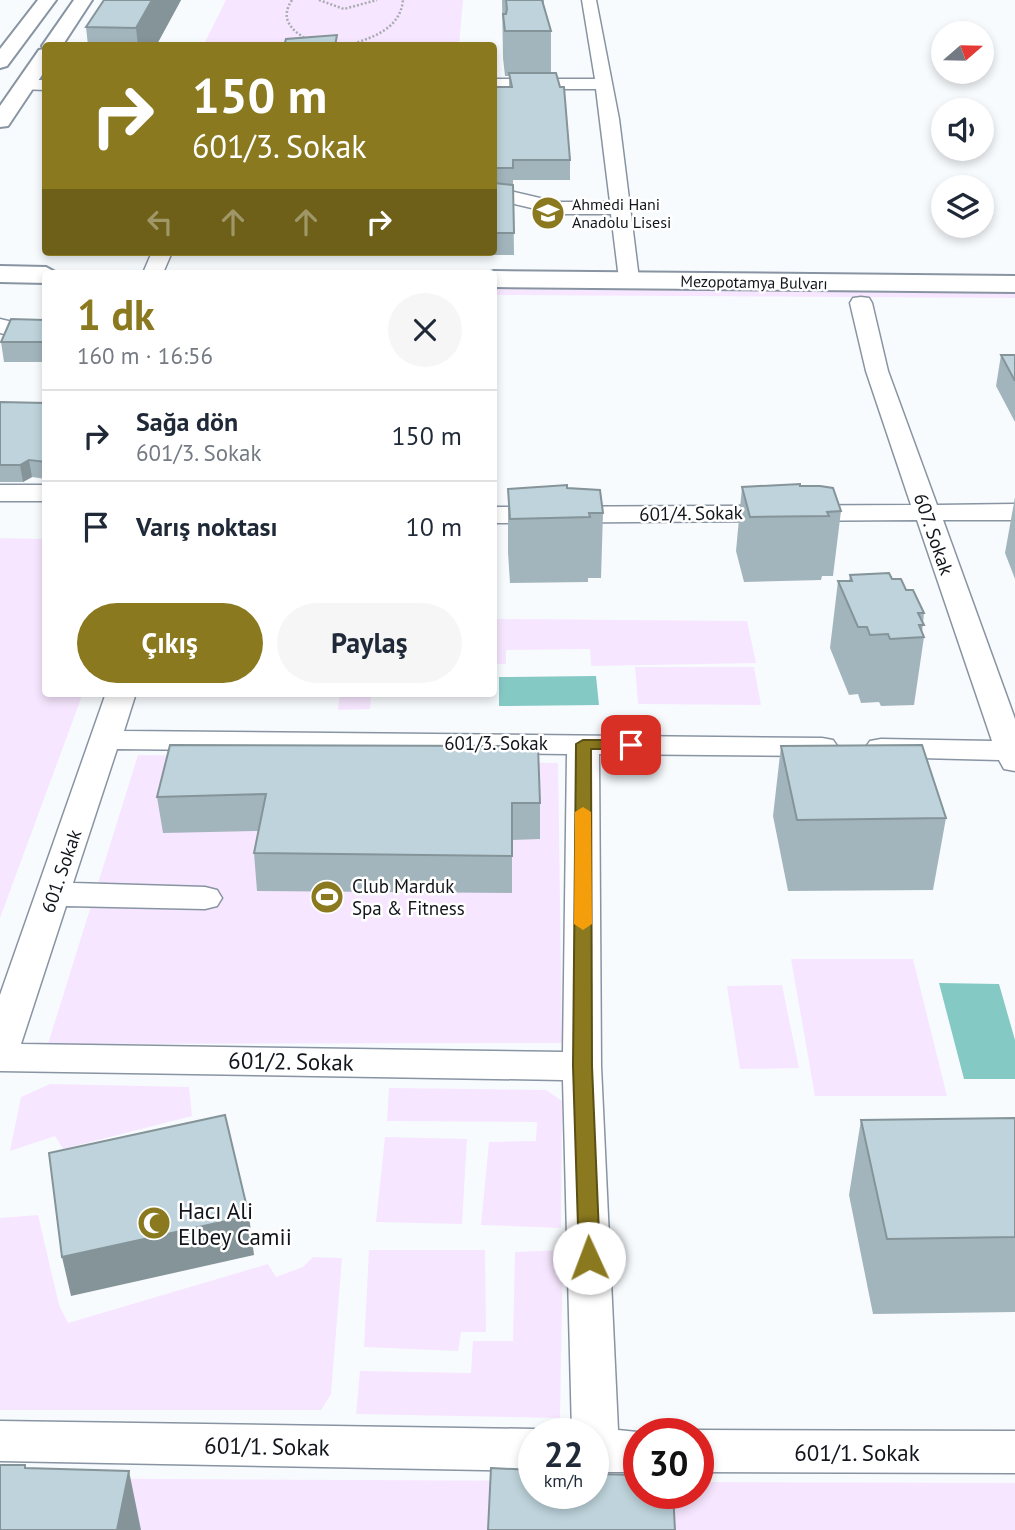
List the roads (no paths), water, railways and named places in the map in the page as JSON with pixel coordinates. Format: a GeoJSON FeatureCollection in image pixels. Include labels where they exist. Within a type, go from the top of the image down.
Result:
{"type":"FeatureCollection","features":[{"type":"Feature","properties":{"kind":"main road"},"geometry":{"type":"LineString","coordinates":[[0,62],[6,45],[47,0]]}},
{"type":"Feature","properties":{"kind":"main road"},"geometry":{"type":"LineString","coordinates":[[55,42],[83,0]]}},
{"type":"Feature","properties":{"kind":"main road"},"geometry":{"type":"LineString","coordinates":[[0,121],[35,85],[42,65]]}},
{"type":"Feature","properties":{"kind":"main road"},"geometry":{"type":"LineString","coordinates":[[0,274],[42,275]]}},
{"type":"Feature","properties":{"kind":"main road","name":"Mezopotamya Bulvarı"},"geometry":{"type":"LineString","coordinates":[[497,279],[1015,284]]}},
{"type":"Feature","properties":{"kind":"main road","name":"Mezopotamya Bulvarı"},"geometry":{"type":"LineString","coordinates":[[497,302],[1015,306]]}},
{"type":"Feature","properties":{"kind":"street"},"geometry":{"type":"LineString","coordinates":[[589,0],[629,279]]}},
{"type":"Feature","properties":{"kind":"street"},"geometry":{"type":"LineString","coordinates":[[497,84],[603,84]]}},
{"type":"Feature","properties":{"kind":"street"},"geometry":{"type":"LineString","coordinates":[[497,197],[557,208],[620,208]]}},
{"type":"Feature","properties":{"kind":"street","name":"607. Sokak"},"geometry":{"type":"LineString","coordinates":[[861,303],[877,371],[1013,756]]}},
{"type":"Feature","properties":{"kind":"street"},"geometry":{"type":"LineString","coordinates":[[7,330],[42,331]]}},
{"type":"Feature","properties":{"kind":"street"},"geometry":{"type":"LineString","coordinates":[[0,492],[42,494]]}},
{"type":"Feature","properties":{"kind":"street","name":"601/4. Sokak"},"geometry":{"type":"LineString","coordinates":[[497,515],[1015,512]]}},
{"type":"Feature","properties":{"kind":"street","name":"601. Sokak"},"geometry":{"type":"LineString","coordinates":[[0,1049],[120,697]]}},
{"type":"Feature","properties":{"kind":"street","name":"601/3. Sokak"},"geometry":{"type":"LineString","coordinates":[[106,740],[583,744],[1013,756]]}},
{"type":"Feature","properties":{"kind":"street"},"geometry":{"type":"LineString","coordinates":[[583,744],[582,1066],[607,1418]]}},
{"type":"Feature","properties":{"kind":"street"},"geometry":{"type":"LineString","coordinates":[[53,894],[205,898]]}},
{"type":"Feature","properties":{"kind":"street","name":"601/2. Sokak"},"geometry":{"type":"LineString","coordinates":[[0,1057],[582,1066]]}},
{"type":"Feature","properties":{"kind":"street","name":"601/1. Sokak"},"geometry":{"type":"LineString","coordinates":[[0,1441],[518,1450]]}},
{"type":"Feature","properties":{"kind":"street","name":"601/1. Sokak"},"geometry":{"type":"LineString","coordinates":[[714,1451],[1015,1452]]}},
{"type":"Feature","properties":{"kind":"water"},"geometry":{"type":"Polygon","coordinates":[[[596,676],[599,705],[499,706],[499,677],[596,676]]]}},
{"type":"Feature","properties":{"kind":"water"},"geometry":{"type":"Polygon","coordinates":[[[939,983],[999,984],[1015,1040],[1015,1079],[964,1079],[939,983]]]}},
{"type":"Feature","properties":{"kind":"place","name":"Ahmedi Hani Anadolu Lisesi"},"geometry":{"type":"Point","coordinates":[548,213]}},
{"type":"Feature","properties":{"kind":"place","name":"Club Marduk Spa & Fitness"},"geometry":{"type":"Point","coordinates":[327,897]}},
{"type":"Feature","properties":{"kind":"place","name":"Hacı Ali Elbey Camii"},"geometry":{"type":"Point","coordinates":[154,1223]}}]}
